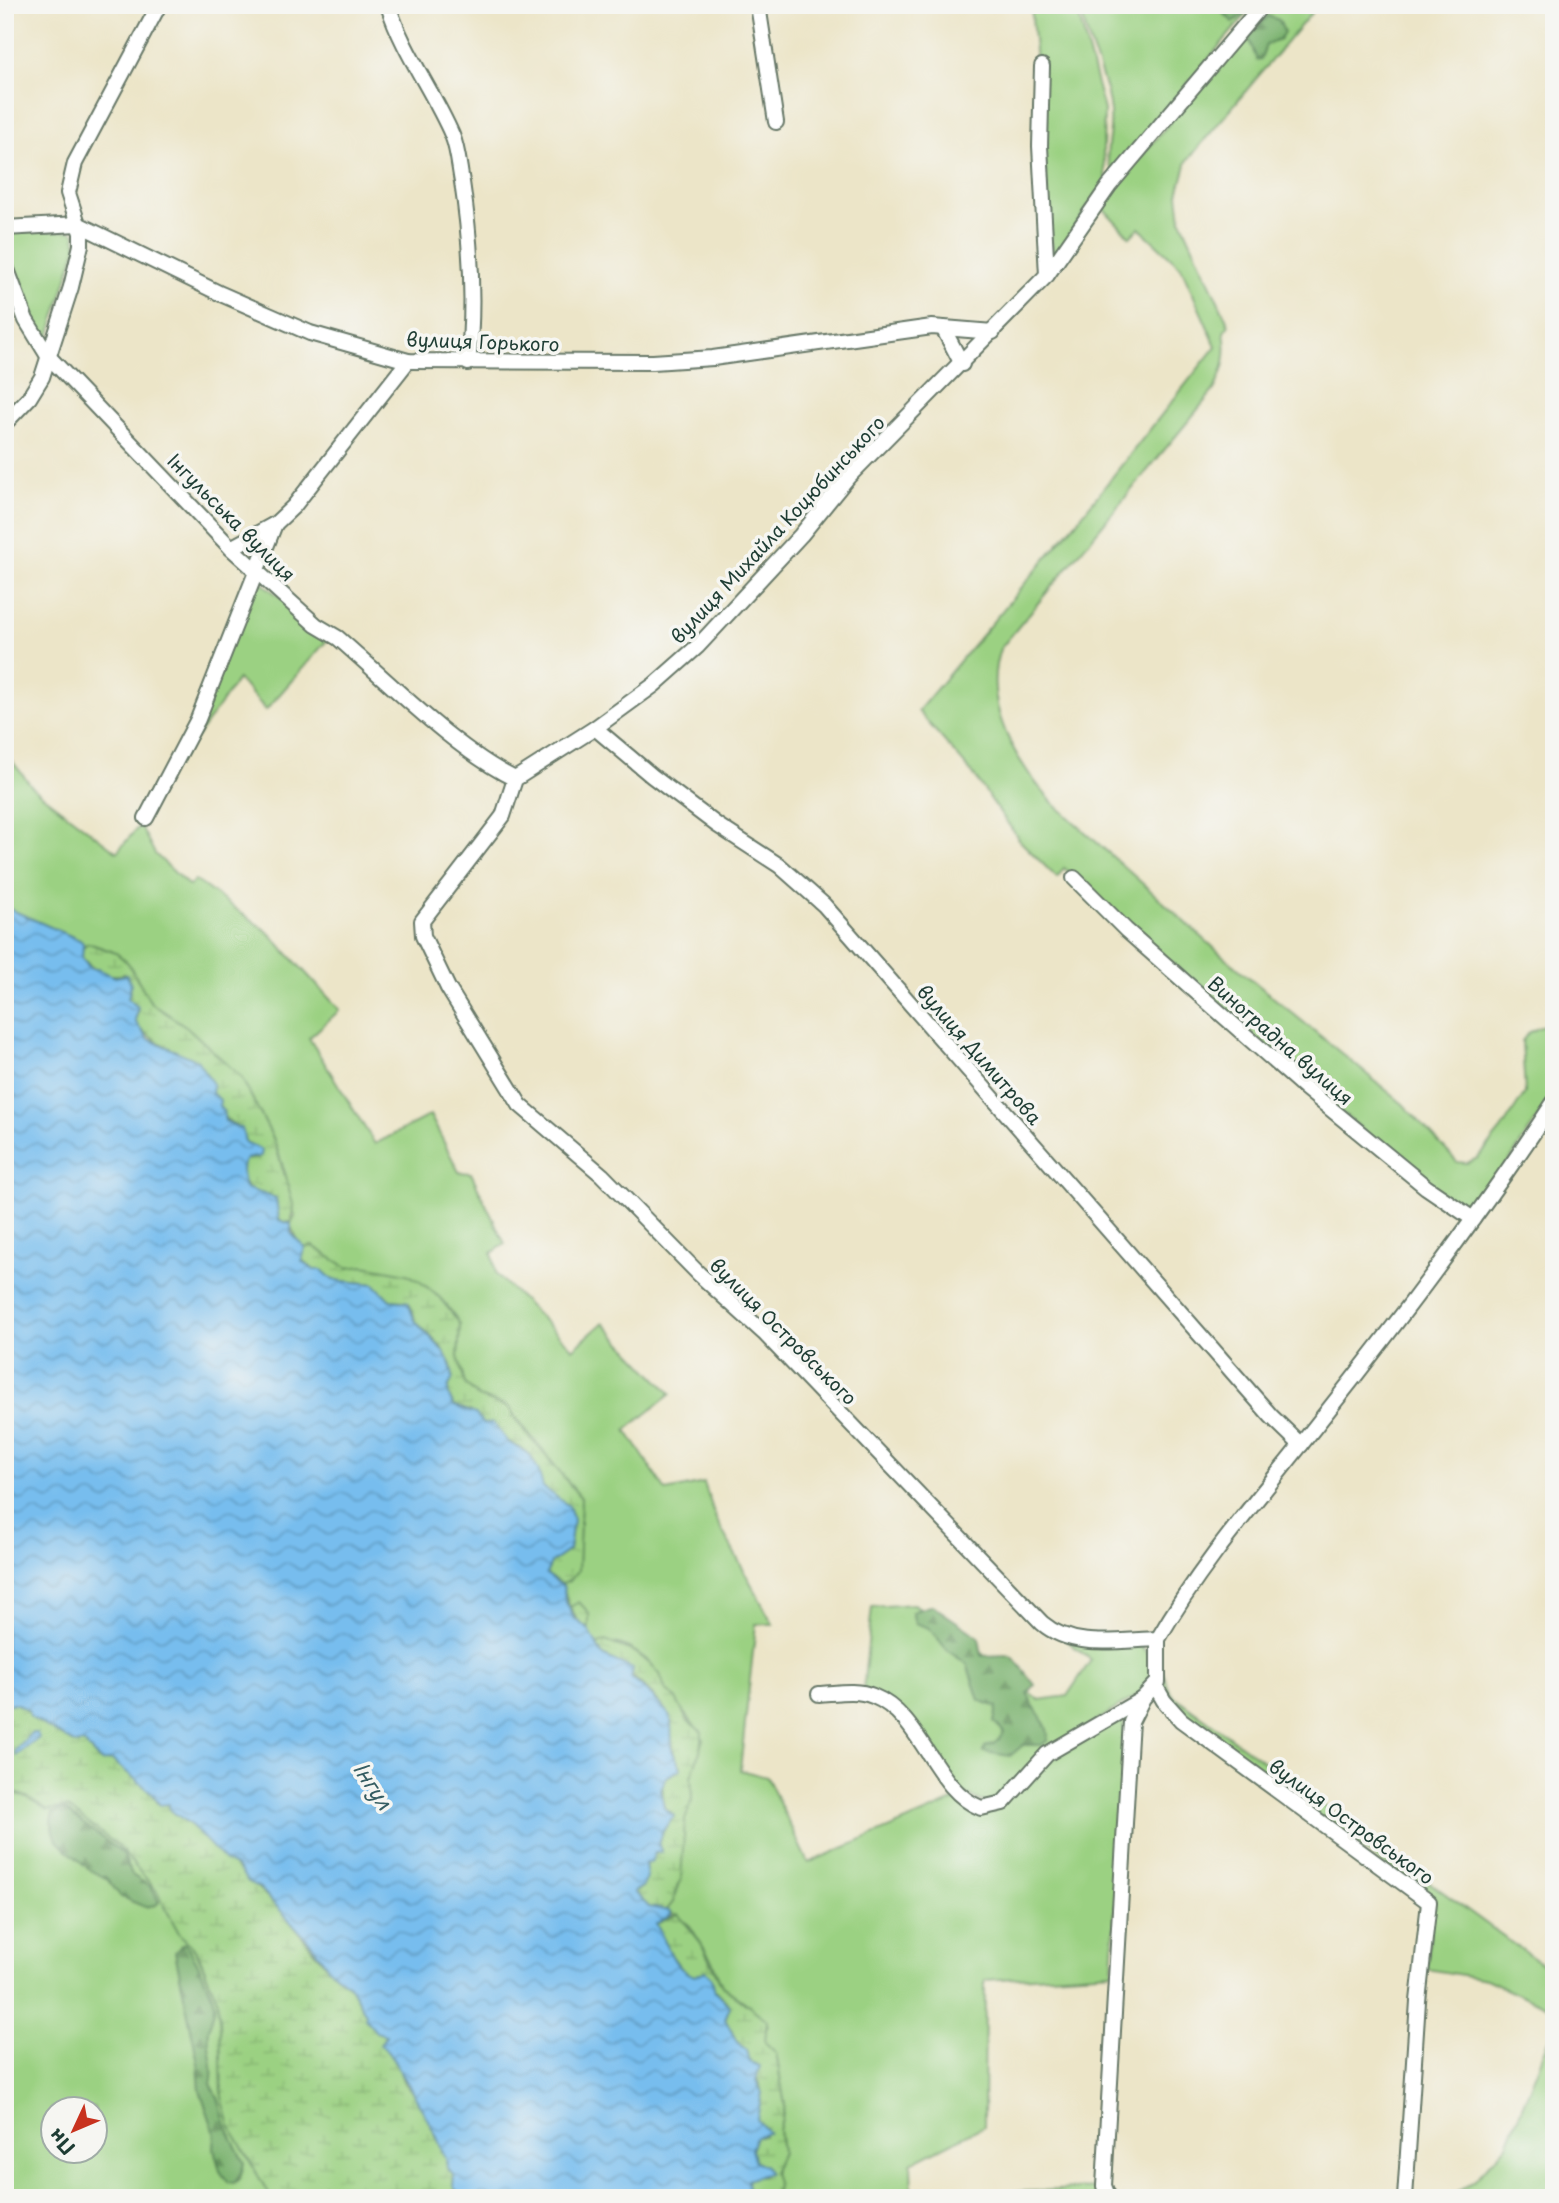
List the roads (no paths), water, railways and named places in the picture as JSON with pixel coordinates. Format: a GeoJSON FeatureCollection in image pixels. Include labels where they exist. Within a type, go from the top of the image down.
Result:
{"type":"FeatureCollection","features":[{"type":"Feature","properties":{"kind":"street"},"geometry":{"type":"LineString","coordinates":[[38,228],[59,217],[75,163],[159,5]]}},
{"type":"Feature","properties":{"kind":"street"},"geometry":{"type":"LineString","coordinates":[[388,5],[456,148],[467,225],[472,303],[468,363]]}},
{"type":"Feature","properties":{"kind":"street"},"geometry":{"type":"LineString","coordinates":[[758,5],[776,122]]}},
{"type":"Feature","properties":{"kind":"street","name":"вулиця Михайла Коцюбинського"},"geometry":{"type":"LineString","coordinates":[[515,779],[595,728],[654,685],[698,646],[801,535],[848,477],[1047,275],[1105,190],[1262,5]]}},
{"type":"Feature","properties":{"kind":"street"},"geometry":{"type":"LineString","coordinates":[[1042,66],[1040,146],[1047,275]]}},
{"type":"Feature","properties":{"kind":"street"},"geometry":{"type":"LineString","coordinates":[[7,421],[36,387],[71,287],[80,245],[78,224],[68,193]]}},
{"type":"Feature","properties":{"kind":"street"},"geometry":{"type":"LineString","coordinates":[[5,228],[78,224]]}},
{"type":"Feature","properties":{"kind":"street","name":"вулиця Горького"},"geometry":{"type":"LineString","coordinates":[[78,224],[222,294],[310,333],[408,361],[653,362],[713,358],[943,328],[993,332]]}},
{"type":"Feature","properties":{"kind":"street","name":"Інгульська вулиця"},"geometry":{"type":"LineString","coordinates":[[5,264],[26,320],[48,356],[231,548],[316,625],[338,638],[460,741],[499,771],[515,779]]}},
{"type":"Feature","properties":{"kind":"street"},"geometry":{"type":"LineString","coordinates":[[943,328],[962,364]]}},
{"type":"Feature","properties":{"kind":"street"},"geometry":{"type":"LineString","coordinates":[[231,548],[275,524],[294,506],[408,361]]}},
{"type":"Feature","properties":{"kind":"street"},"geometry":{"type":"LineString","coordinates":[[146,818],[198,719],[258,572],[260,555],[275,524]]}},
{"type":"Feature","properties":{"kind":"street","name":"вулиця Димитрова"},"geometry":{"type":"LineString","coordinates":[[595,728],[717,825],[780,866],[824,905],[1271,1416],[1301,1445]]}},
{"type":"Feature","properties":{"kind":"street","name":"вулиця Островського"},"geometry":{"type":"LineString","coordinates":[[515,779],[503,816],[456,873],[422,921],[423,936],[443,979],[520,1105],[594,1168],[699,1274],[764,1333],[1042,1623],[1067,1637],[1087,1642],[1158,1639]]}},
{"type":"Feature","properties":{"kind":"street","name":"Виноградна вулиця"},"geometry":{"type":"LineString","coordinates":[[1074,878],[1174,974],[1304,1087],[1426,1187],[1473,1219]]}},
{"type":"Feature","properties":{"kind":"street"},"geometry":{"type":"LineString","coordinates":[[819,1694],[860,1693],[874,1696],[912,1728],[961,1797],[981,1808],[1003,1803],[1047,1754],[1143,1698],[1156,1687],[1158,1639],[1203,1568],[1301,1445],[1473,1219],[1554,1102]]}},
{"type":"Feature","properties":{"kind":"street","name":"вулиця Островського"},"geometry":{"type":"LineString","coordinates":[[1156,1687],[1181,1720],[1429,1902],[1418,2001],[1405,2198]]}},
{"type":"Feature","properties":{"kind":"street"},"geometry":{"type":"LineString","coordinates":[[1109,2198],[1104,2186],[1129,1737],[1131,1722],[1143,1698]]}},
{"type":"Feature","properties":{"kind":"water","name":"Інгул"},"geometry":{"type":"Polygon","coordinates":[[[5,907],[80,940],[83,943],[82,959],[91,969],[98,969],[115,977],[127,975],[131,984],[128,999],[138,1007],[135,1021],[148,1039],[197,1060],[213,1084],[212,1093],[220,1100],[219,1106],[225,1121],[242,1129],[245,1142],[262,1150],[261,1156],[246,1159],[244,1162],[242,1173],[245,1188],[276,1198],[279,1220],[291,1224],[291,1233],[305,1248],[302,1261],[314,1270],[322,1270],[333,1280],[374,1284],[390,1300],[408,1302],[415,1321],[449,1362],[453,1379],[448,1392],[454,1406],[476,1414],[483,1424],[493,1423],[508,1442],[529,1454],[538,1469],[543,1487],[569,1506],[573,1520],[569,1550],[551,1563],[546,1574],[564,1587],[565,1600],[574,1618],[589,1630],[602,1655],[633,1669],[631,1678],[671,1717],[672,1750],[681,1769],[666,1777],[661,1790],[664,1808],[674,1816],[658,1843],[662,1852],[655,1853],[651,1862],[645,1864],[647,1878],[643,1886],[634,1892],[649,1907],[671,1911],[671,1915],[656,1924],[675,1962],[687,1973],[695,1976],[705,1971],[712,1978],[715,1992],[730,2006],[725,2019],[737,2042],[747,2050],[750,2062],[760,2066],[756,2080],[762,2093],[757,2119],[768,2133],[756,2136],[751,2150],[755,2161],[766,2166],[769,2173],[747,2180],[749,2198],[461,2198],[453,2186],[454,2176],[447,2168],[446,2158],[435,2133],[400,2070],[380,2045],[386,2035],[376,2032],[365,2019],[366,2014],[349,1985],[329,1969],[313,1946],[260,1888],[248,1882],[237,1867],[225,1861],[192,1826],[169,1809],[168,1804],[160,1805],[151,1792],[112,1760],[101,1762],[84,1743],[76,1744],[30,1717],[28,1710],[17,1704],[5,1704],[5,907]]]}},
{"type":"Feature","properties":{"kind":"water"},"geometry":{"type":"Polygon","coordinates":[[[31,1733],[37,1733],[39,1738],[16,1756],[15,1751],[31,1733]]]}}]}
